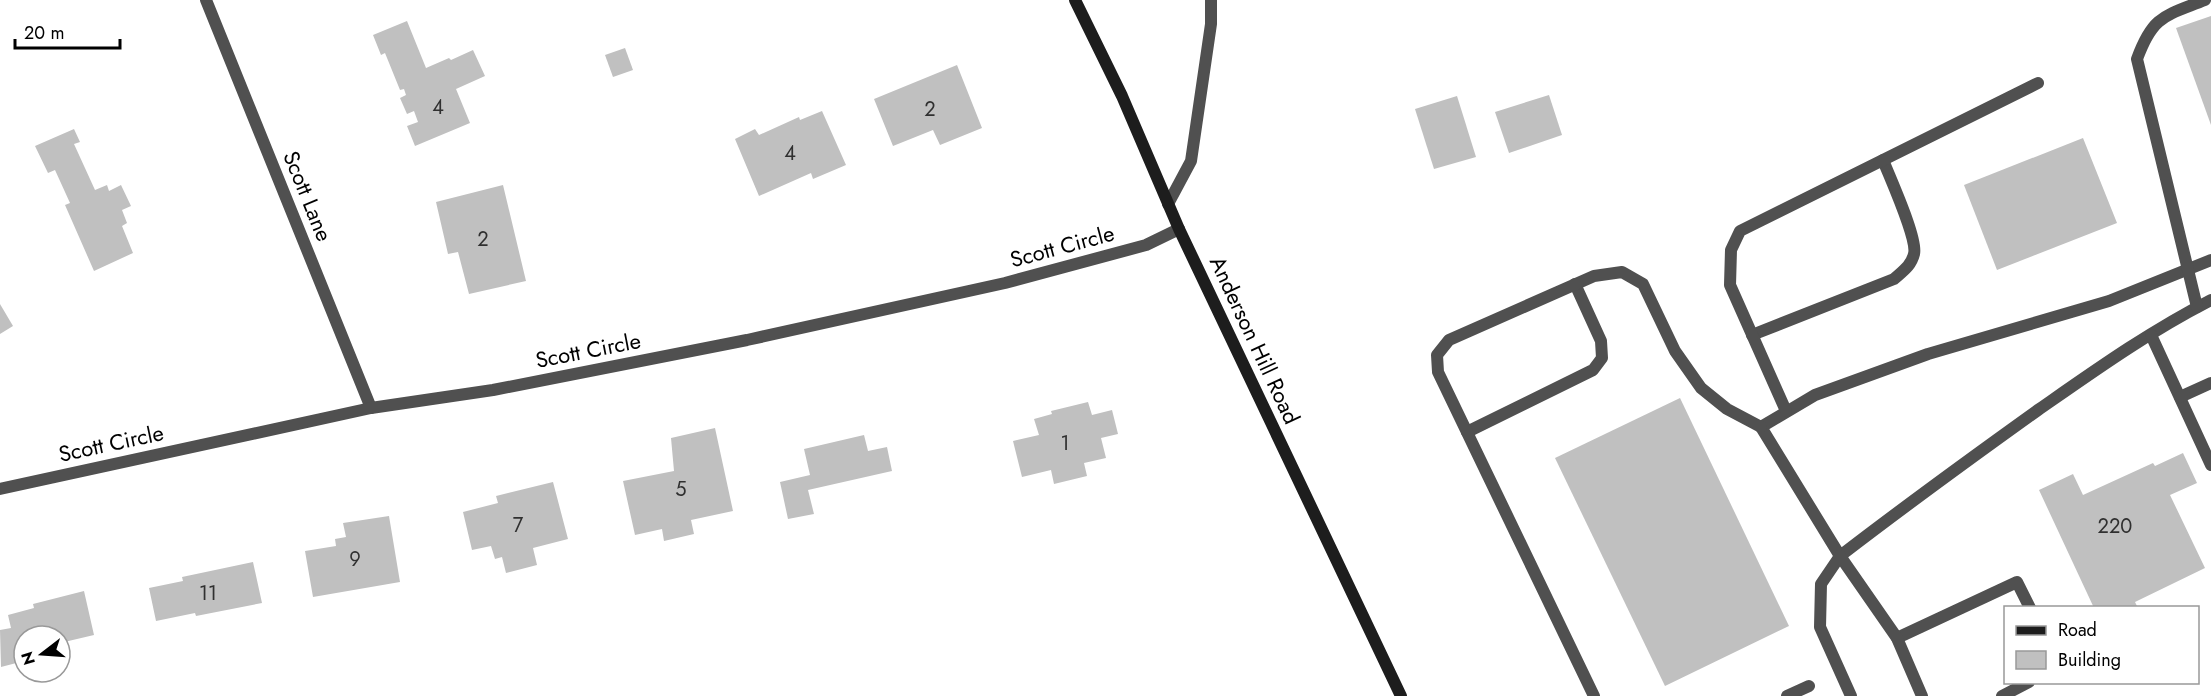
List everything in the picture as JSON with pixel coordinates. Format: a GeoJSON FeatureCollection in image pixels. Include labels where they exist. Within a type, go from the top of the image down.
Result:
{"type":"FeatureCollection","features":[{"type":"Feature","properties":{"kind":"main road","name":"Anderson Hill Road"},"geometry":{"type":"LineString","coordinates":[[1075,0],[1122,96],[1179,229],[1401,696]]}},
{"type":"Feature","properties":{"kind":"street","name":"Scott Lane"},"geometry":{"type":"LineString","coordinates":[[206,0],[371,408]]}},
{"type":"Feature","properties":{"kind":"street"},"geometry":{"type":"LineString","coordinates":[[1168,204],[1191,161],[1211,24],[1211,0]]}},
{"type":"Feature","properties":{"kind":"street"},"geometry":{"type":"LineString","coordinates":[[2197,308],[2137,59],[2145,38],[2160,19],[2205,0]]}},
{"type":"Feature","properties":{"kind":"street"},"geometry":{"type":"LineString","coordinates":[[1786,411],[1730,285],[1731,249],[1740,231],[2038,83]]}},
{"type":"Feature","properties":{"kind":"street"},"geometry":{"type":"LineString","coordinates":[[1752,334],[1894,279],[1907,268],[1915,251],[1910,231],[1883,160]]}},
{"type":"Feature","properties":{"kind":"street","name":"Scott Circle"},"geometry":{"type":"LineString","coordinates":[[0,489],[371,408],[493,390],[782,332],[1005,283],[1146,245],[1179,229]]}},
{"type":"Feature","properties":{"kind":"street"},"geometry":{"type":"LineString","coordinates":[[1761,427],[1815,395],[1928,354],[2109,301],[2211,260]]}},
{"type":"Feature","properties":{"kind":"street"},"geometry":{"type":"LineString","coordinates":[[1594,696],[1438,372],[1437,355],[1449,340],[1594,276],[1622,272],[1643,284],[1674,351],[1701,388],[1726,409],[1761,427],[1840,555],[1897,638],[1922,696]]}},
{"type":"Feature","properties":{"kind":"street"},"geometry":{"type":"LineString","coordinates":[[1467,432],[1593,370],[1602,358],[1601,340],[1575,284]]}},
{"type":"Feature","properties":{"kind":"street"},"geometry":{"type":"LineString","coordinates":[[1851,696],[1820,627],[1821,584],[1840,555],[1925,490],[2121,352],[2211,300]]}},
{"type":"Feature","properties":{"kind":"street"},"geometry":{"type":"LineString","coordinates":[[2151,335],[2211,465]]}},
{"type":"Feature","properties":{"kind":"street"},"geometry":{"type":"LineString","coordinates":[[2180,398],[2211,383]]}},
{"type":"Feature","properties":{"kind":"street"},"geometry":{"type":"LineString","coordinates":[[1897,638],[2017,582],[2029,606]]}},
{"type":"Feature","properties":{"kind":"street"},"geometry":{"type":"LineString","coordinates":[[2002,696],[2025,684]]}},
{"type":"Feature","properties":{"kind":"street"},"geometry":{"type":"LineString","coordinates":[[1787,696],[1809,686]]}},
{"type":"Feature","properties":{"kind":"building"},"geometry":{"type":"Polygon","coordinates":[[[2211,16],[2211,125],[2176,28],[2211,16]]]}},
{"type":"Feature","properties":{"kind":"building"},"geometry":{"type":"Polygon","coordinates":[[[407,21],[426,68],[473,50],[485,76],[456,89],[470,123],[415,146],[407,126],[418,122],[414,111],[407,114],[400,98],[406,95],[404,89],[400,90],[385,53],[381,55],[373,35],[407,21]]]}},
{"type":"Feature","properties":{"kind":"building"},"geometry":{"type":"Polygon","coordinates":[[[625,48],[633,70],[613,77],[605,55],[625,48]]]}},
{"type":"Feature","properties":{"kind":"building"},"geometry":{"type":"Polygon","coordinates":[[[957,65],[982,128],[940,145],[933,130],[893,146],[874,99],[957,65]]]}},
{"type":"Feature","properties":{"kind":"building"},"geometry":{"type":"Polygon","coordinates":[[[1549,95],[1562,135],[1509,153],[1495,112],[1549,95]]]}},
{"type":"Feature","properties":{"kind":"building"},"geometry":{"type":"Polygon","coordinates":[[[1457,96],[1476,157],[1434,169],[1415,109],[1457,96]]]}},
{"type":"Feature","properties":{"kind":"building"},"geometry":{"type":"Polygon","coordinates":[[[822,111],[846,165],[813,179],[811,173],[759,196],[735,139],[755,129],[759,135],[799,117],[800,120],[822,111]]]}},
{"type":"Feature","properties":{"kind":"building"},"geometry":{"type":"Polygon","coordinates":[[[74,129],[80,142],[74,144],[95,190],[107,185],[109,191],[121,185],[131,206],[122,210],[127,223],[122,226],[133,253],[94,271],[65,205],[70,203],[55,170],[48,173],[35,146],[74,129]]]}},
{"type":"Feature","properties":{"kind":"building"},"geometry":{"type":"Polygon","coordinates":[[[2083,138],[2117,223],[1997,270],[1964,185],[2083,138]]]}},
{"type":"Feature","properties":{"kind":"building"},"geometry":{"type":"Polygon","coordinates":[[[503,185],[526,281],[469,294],[458,252],[448,254],[436,202],[503,185]]]}},
{"type":"Feature","properties":{"kind":"building"},"geometry":{"type":"Polygon","coordinates":[[[0,304],[13,326],[0,334],[0,304]]]}},
{"type":"Feature","properties":{"kind":"building"},"geometry":{"type":"Polygon","coordinates":[[[1680,398],[1789,626],[1665,686],[1555,458],[1680,398]]]}},
{"type":"Feature","properties":{"kind":"building"},"geometry":{"type":"Polygon","coordinates":[[[1088,402],[1092,415],[1112,410],[1118,434],[1101,438],[1106,458],[1084,463],[1087,476],[1054,484],[1051,470],[1022,477],[1013,441],[1039,435],[1034,419],[1052,414],[1051,411],[1088,402]]]}},
{"type":"Feature","properties":{"kind":"building"},"geometry":{"type":"Polygon","coordinates":[[[715,428],[733,511],[691,520],[694,534],[664,541],[662,529],[635,535],[623,481],[674,471],[671,438],[715,428]]]}},
{"type":"Feature","properties":{"kind":"building"},"geometry":{"type":"Polygon","coordinates":[[[864,435],[868,451],[887,447],[892,471],[808,490],[814,514],[788,519],[780,482],[810,475],[804,449],[864,435]]]}},
{"type":"Feature","properties":{"kind":"building"},"geometry":{"type":"Polygon","coordinates":[[[2183,453],[2197,483],[2170,495],[2205,568],[2135,602],[2137,606],[2093,606],[2039,490],[2073,474],[2083,495],[2153,463],[2155,466],[2183,453]]]}},
{"type":"Feature","properties":{"kind":"building"},"geometry":{"type":"Polygon","coordinates":[[[553,482],[568,539],[533,548],[537,565],[506,573],[502,557],[495,559],[491,546],[472,550],[463,512],[498,503],[496,496],[553,482]]]}},
{"type":"Feature","properties":{"kind":"building"},"geometry":{"type":"Polygon","coordinates":[[[389,516],[400,582],[313,597],[305,551],[336,546],[335,539],[346,537],[343,523],[389,516]]]}},
{"type":"Feature","properties":{"kind":"building"},"geometry":{"type":"Polygon","coordinates":[[[253,562],[262,603],[156,621],[149,588],[183,581],[182,577],[253,562]]]}},
{"type":"Feature","properties":{"kind":"building"},"geometry":{"type":"Polygon","coordinates":[[[84,591],[94,635],[72,640],[72,624],[12,624],[12,664],[1,667],[0,630],[11,628],[8,615],[34,608],[33,604],[84,591]]]}}]}
